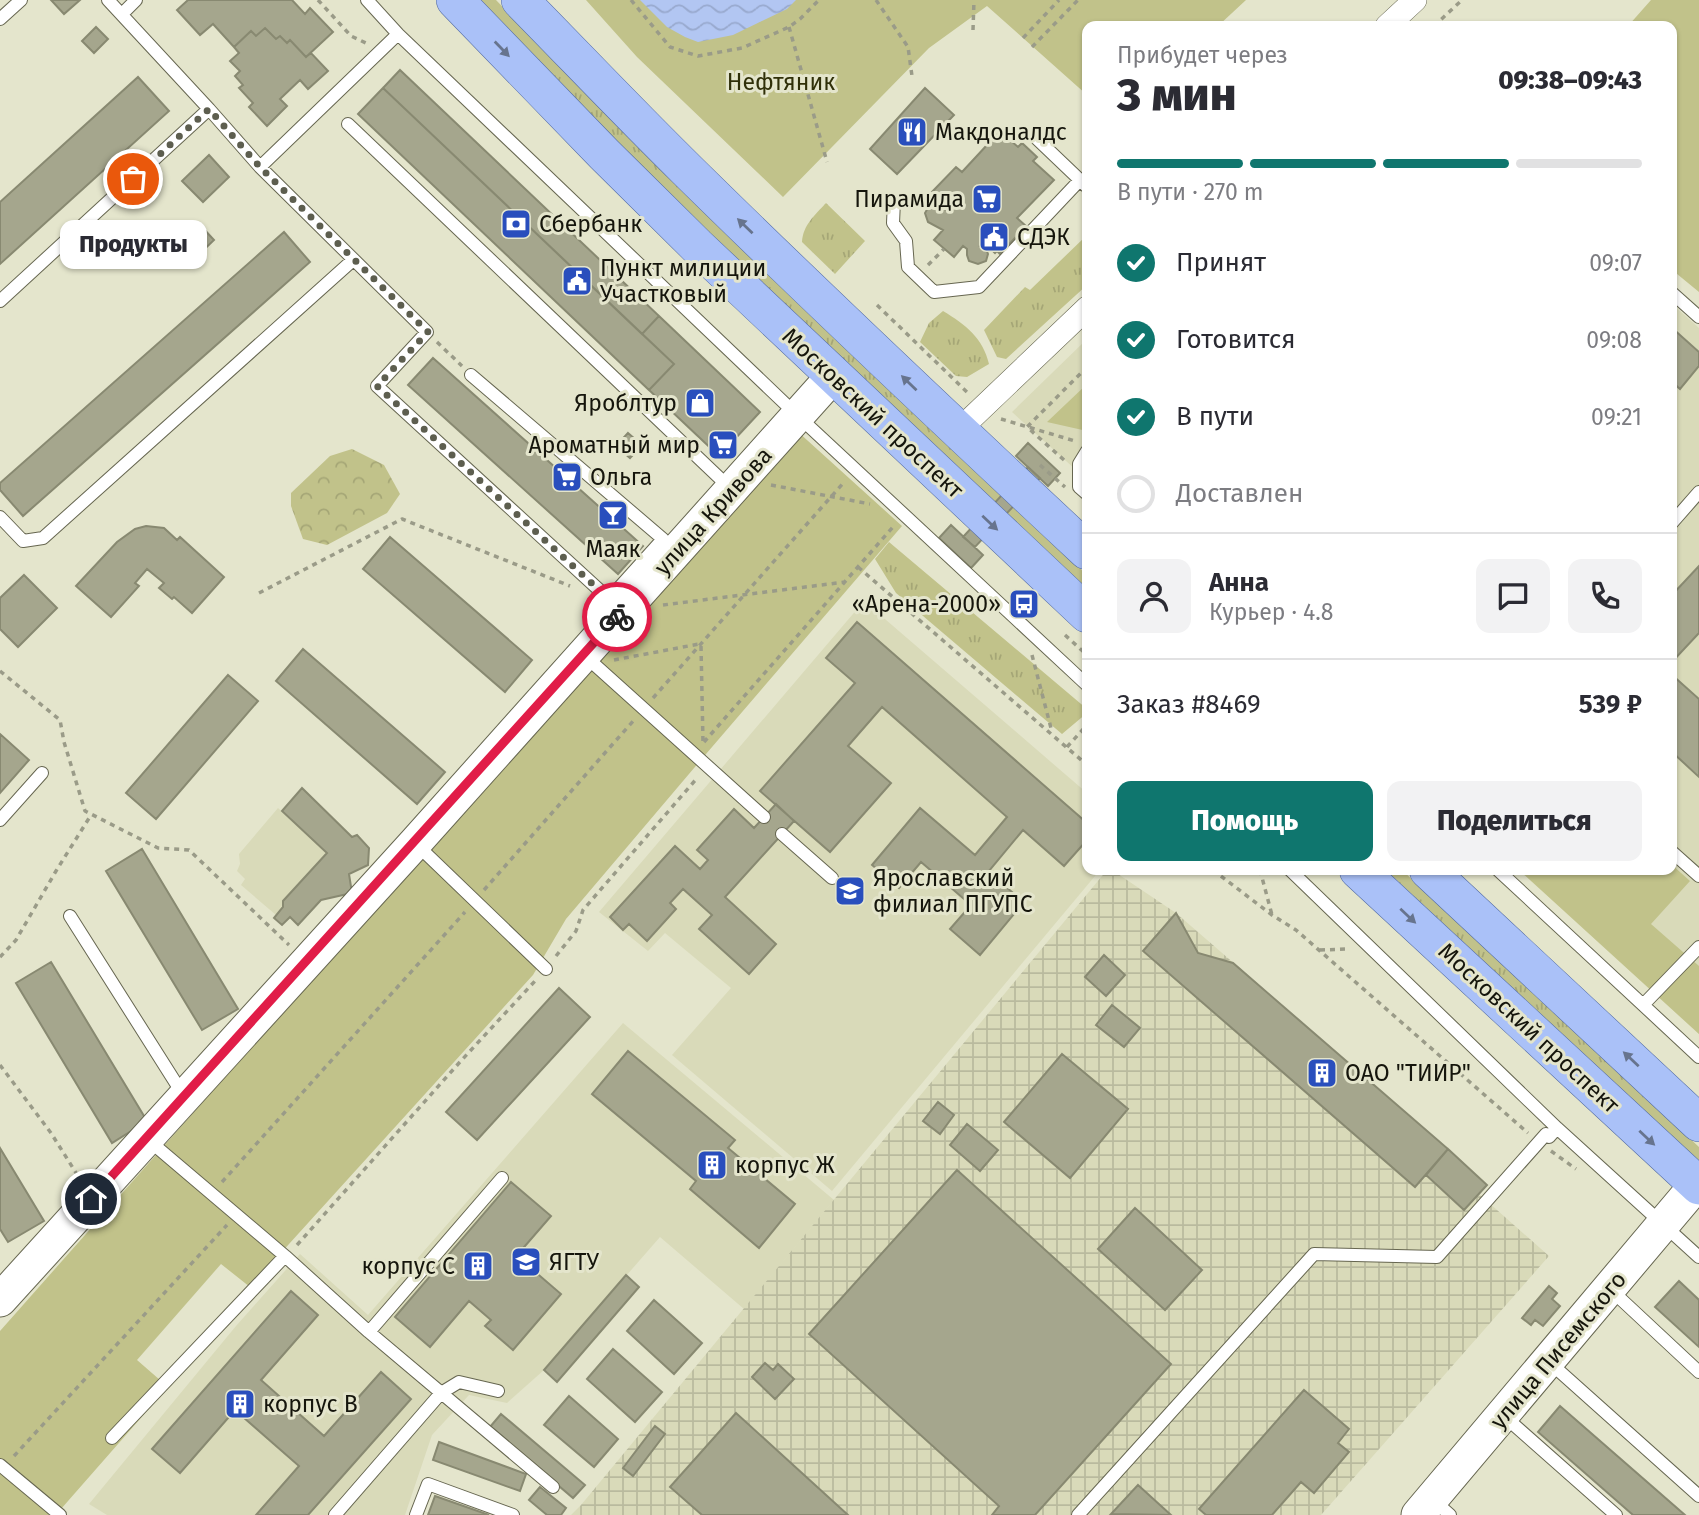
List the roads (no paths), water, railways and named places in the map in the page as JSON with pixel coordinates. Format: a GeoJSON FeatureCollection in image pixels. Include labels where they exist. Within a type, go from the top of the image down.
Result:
{"type":"FeatureCollection","features":[{"type":"Feature","properties":{"kind":"main road","name":"Московский проспект"},"geometry":{"type":"LineString","coordinates":[[455,0],[652,202],[1082,609]]}},
{"type":"Feature","properties":{"kind":"main road","name":"Московский проспект"},"geometry":{"type":"LineString","coordinates":[[520,0],[685,169],[1082,546]]}},
{"type":"Feature","properties":{"kind":"main road","name":"Московский проспект"},"geometry":{"type":"LineString","coordinates":[[1363,875],[1698,1185]]}},
{"type":"Feature","properties":{"kind":"main road","name":"Московский проспект"},"geometry":{"type":"LineString","coordinates":[[1433,875],[1699,1123]]}},
{"type":"Feature","properties":{"kind":"street"},"geometry":{"type":"LineString","coordinates":[[1392,21],[1415,0]]}},
{"type":"Feature","properties":{"kind":"street"},"geometry":{"type":"LineString","coordinates":[[958,430],[1082,313]]}},
{"type":"Feature","properties":{"kind":"street","name":"улица Кривова"},"geometry":{"type":"LineString","coordinates":[[0,1300],[415,843],[589,659],[616,605],[737,484],[833,376]]}},
{"type":"Feature","properties":{"kind":"street","name":"улица Писемского"},"geometry":{"type":"LineString","coordinates":[[1433,1510],[1503,1415],[1698,1185]]}},
{"type":"Feature","properties":{"kind":"lane"},"geometry":{"type":"LineString","coordinates":[[0,19],[21,0]]}},
{"type":"Feature","properties":{"kind":"lane"},"geometry":{"type":"LineString","coordinates":[[108,0],[260,167],[428,332],[377,386],[616,605],[663,539],[471,375]]}},
{"type":"Feature","properties":{"kind":"lane"},"geometry":{"type":"LineString","coordinates":[[122,15],[136,0]]}},
{"type":"Feature","properties":{"kind":"lane"},"geometry":{"type":"LineString","coordinates":[[367,0],[398,34],[798,416],[1082,680]]}},
{"type":"Feature","properties":{"kind":"lane"},"geometry":{"type":"LineString","coordinates":[[260,167],[398,34]]}},
{"type":"Feature","properties":{"kind":"lane"},"geometry":{"type":"LineString","coordinates":[[0,301],[209,109]]}},
{"type":"Feature","properties":{"kind":"lane"},"geometry":{"type":"LineString","coordinates":[[348,124],[737,484]]}},
{"type":"Feature","properties":{"kind":"lane"},"geometry":{"type":"LineString","coordinates":[[1037,138],[1082,183]]}},
{"type":"Feature","properties":{"kind":"lane"},"geometry":{"type":"LineString","coordinates":[[894,201],[893,223],[906,241],[908,267],[934,292],[978,287],[1082,185]]}},
{"type":"Feature","properties":{"kind":"lane"},"geometry":{"type":"LineString","coordinates":[[0,517],[23,541],[43,538],[353,260]]}},
{"type":"Feature","properties":{"kind":"lane"},"geometry":{"type":"LineString","coordinates":[[1677,297],[1699,317]]}},
{"type":"Feature","properties":{"kind":"lane"},"geometry":{"type":"LineString","coordinates":[[1082,459],[1079,464],[1079,487],[1082,490]]}},
{"type":"Feature","properties":{"kind":"lane"},"geometry":{"type":"LineString","coordinates":[[1677,517],[1699,492]]}},
{"type":"Feature","properties":{"kind":"lane"},"geometry":{"type":"LineString","coordinates":[[589,659],[764,817]]}},
{"type":"Feature","properties":{"kind":"lane"},"geometry":{"type":"LineString","coordinates":[[0,820],[42,773]]}},
{"type":"Feature","properties":{"kind":"lane"},"geometry":{"type":"LineString","coordinates":[[782,834],[832,878]]}},
{"type":"Feature","properties":{"kind":"lane"},"geometry":{"type":"LineString","coordinates":[[415,843],[546,969]]}},
{"type":"Feature","properties":{"kind":"lane"},"geometry":{"type":"LineString","coordinates":[[1677,856],[1699,876]]}},
{"type":"Feature","properties":{"kind":"lane"},"geometry":{"type":"LineString","coordinates":[[1295,875],[1558,1128],[1699,1257]]}},
{"type":"Feature","properties":{"kind":"lane"},"geometry":{"type":"LineString","coordinates":[[1503,875],[1699,1057]]}},
{"type":"Feature","properties":{"kind":"lane"},"geometry":{"type":"LineString","coordinates":[[70,916],[184,1096]]}},
{"type":"Feature","properties":{"kind":"lane"},"geometry":{"type":"LineString","coordinates":[[1643,1005],[1699,947]]}},
{"type":"Feature","properties":{"kind":"lane"},"geometry":{"type":"LineString","coordinates":[[1078,1515],[1314,1254],[1437,1257],[1546,1134],[1549,1137],[1558,1128]]}},
{"type":"Feature","properties":{"kind":"lane"},"geometry":{"type":"LineString","coordinates":[[146,1138],[285,1256],[369,1332],[553,1487]]}},
{"type":"Feature","properties":{"kind":"lane"},"geometry":{"type":"LineString","coordinates":[[369,1332],[502,1178]]}},
{"type":"Feature","properties":{"kind":"lane"},"geometry":{"type":"LineString","coordinates":[[112,1438],[285,1256]]}},
{"type":"Feature","properties":{"kind":"lane"},"geometry":{"type":"LineString","coordinates":[[1609,1288],[1699,1372]]}},
{"type":"Feature","properties":{"kind":"lane"},"geometry":{"type":"LineString","coordinates":[[1548,1361],[1699,1496]]}},
{"type":"Feature","properties":{"kind":"lane"},"geometry":{"type":"LineString","coordinates":[[335,1515],[442,1393],[459,1382],[498,1391]]}},
{"type":"Feature","properties":{"kind":"lane"},"geometry":{"type":"LineString","coordinates":[[1503,1415],[1616,1515]]}},
{"type":"Feature","properties":{"kind":"lane"},"geometry":{"type":"LineString","coordinates":[[2,1467],[60,1515]]}},
{"type":"Feature","properties":{"kind":"lane"},"geometry":{"type":"LineString","coordinates":[[416,1515],[428,1485],[513,1515]]}},
{"type":"Feature","properties":{"kind":"water"},"geometry":{"type":"Polygon","coordinates":[[[640,0],[796,0],[787,9],[733,35],[698,42],[667,27],[640,0]]]}},
{"type":"Feature","properties":{"kind":"place","name":"Макдоналдс"},"geometry":{"type":"Point","coordinates":[912,132]}},
{"type":"Feature","properties":{"kind":"place","name":"Продукты"},"geometry":{"type":"Point","coordinates":[133,179]}},
{"type":"Feature","properties":{"kind":"place","name":"Пирамида"},"geometry":{"type":"Point","coordinates":[987,199]}},
{"type":"Feature","properties":{"kind":"place","name":"Сбербанк"},"geometry":{"type":"Point","coordinates":[516,224]}},
{"type":"Feature","properties":{"kind":"place","name":"СДЭК"},"geometry":{"type":"Point","coordinates":[994,237]}},
{"type":"Feature","properties":{"kind":"place","name":"Пункт милиции Участковый"},"geometry":{"type":"Point","coordinates":[577,281]}},
{"type":"Feature","properties":{"kind":"place","name":"Яроблтур"},"geometry":{"type":"Point","coordinates":[700,403]}},
{"type":"Feature","properties":{"kind":"place","name":"Ароматный мир"},"geometry":{"type":"Point","coordinates":[723,445]}},
{"type":"Feature","properties":{"kind":"place","name":"Ольга"},"geometry":{"type":"Point","coordinates":[567,477]}},
{"type":"Feature","properties":{"kind":"place","name":"Маяк"},"geometry":{"type":"Point","coordinates":[613,515]}},
{"type":"Feature","properties":{"kind":"place","name":"«Арена-2000»"},"geometry":{"type":"Point","coordinates":[1024,604]}},
{"type":"Feature","properties":{"kind":"place","name":"Ярославский филиал ПГУПС"},"geometry":{"type":"Point","coordinates":[850,891]}},
{"type":"Feature","properties":{"kind":"place","name":"ОАО \"ТИИР\""},"geometry":{"type":"Point","coordinates":[1322,1073]}},
{"type":"Feature","properties":{"kind":"place","name":"корпус Ж"},"geometry":{"type":"Point","coordinates":[712,1165]}},
{"type":"Feature","properties":{"kind":"place","name":"ЯГТУ"},"geometry":{"type":"Point","coordinates":[526,1262]}},
{"type":"Feature","properties":{"kind":"place","name":"корпус С"},"geometry":{"type":"Point","coordinates":[478,1266]}},
{"type":"Feature","properties":{"kind":"place","name":"корпус В"},"geometry":{"type":"Point","coordinates":[240,1404]}},
{"type":"Feature","properties":{"kind":"park label","name":"Нефтяник"},"geometry":{"type":"Point","coordinates":[781,82]}}]}
